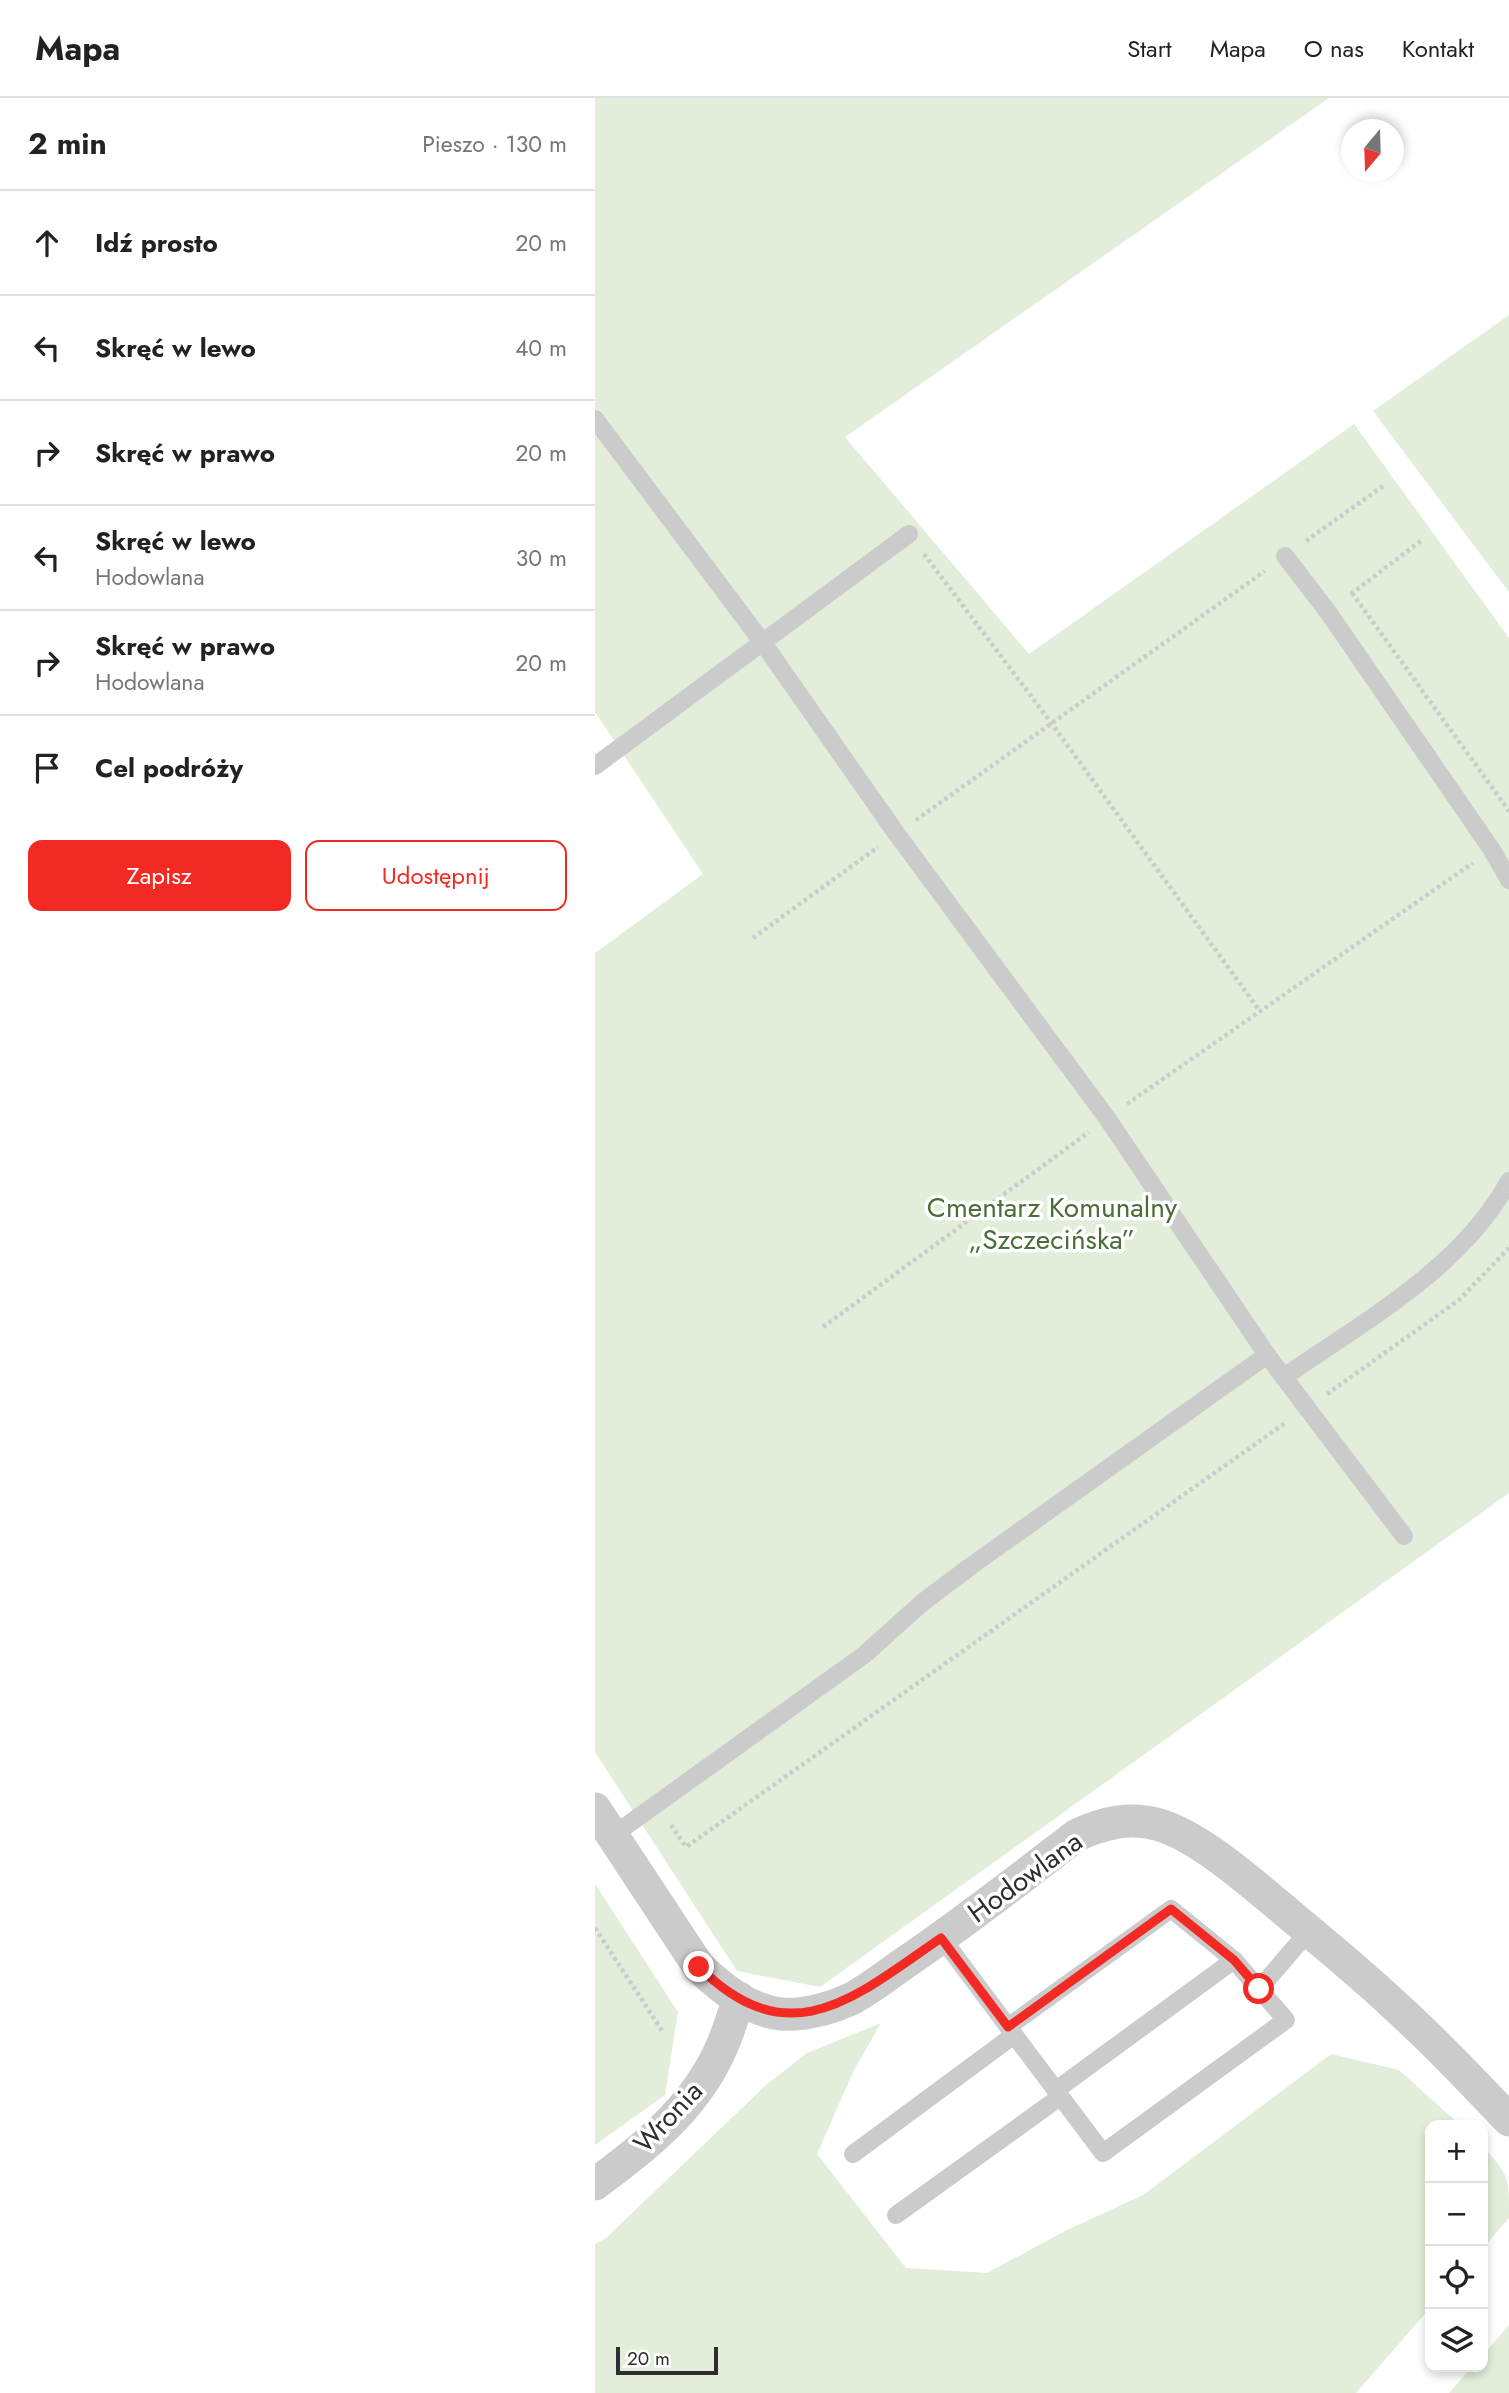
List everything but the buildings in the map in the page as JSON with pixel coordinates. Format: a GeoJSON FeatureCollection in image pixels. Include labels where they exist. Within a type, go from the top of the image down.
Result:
{"type":"FeatureCollection","features":[{"type":"Feature","properties":{"kind":"street","name":"Hodowlana"},"geometry":{"type":"LineString","coordinates":[[604,1822],[699,1967],[720,1988],[758,2008],[780,2014],[823,2009],[853,1998],[941,1938],[1077,1835],[1098,1825],[1127,1820],[1160,1825],[1179,1832],[1246,1878],[1309,1931],[1391,2002],[1509,2120]]}},
{"type":"Feature","properties":{"kind":"street","name":"Wronia"},"geometry":{"type":"LineString","coordinates":[[595,2184],[637,2154],[682,2110],[719,2054],[739,1998]]}},
{"type":"Feature","properties":{"kind":"lane"},"geometry":{"type":"LineString","coordinates":[[595,419],[762,643],[897,833],[1107,1118],[1267,1355],[1404,1536]]}},
{"type":"Feature","properties":{"kind":"lane"},"geometry":{"type":"LineString","coordinates":[[595,766],[909,534]]}},
{"type":"Feature","properties":{"kind":"lane"},"geometry":{"type":"LineString","coordinates":[[1285,556],[1328,612],[1492,850],[1509,880]]}},
{"type":"Feature","properties":{"kind":"lane"},"geometry":{"type":"LineString","coordinates":[[1284,1377],[1422,1280],[1468,1238],[1499,1199],[1509,1181]]}},
{"type":"Feature","properties":{"kind":"lane"},"geometry":{"type":"LineString","coordinates":[[604,1822],[657,1804],[864,1655],[923,1602],[971,1566],[1267,1355]]}},
{"type":"Feature","properties":{"kind":"lane"},"geometry":{"type":"LineString","coordinates":[[853,2154],[1011,2031],[1171,1909],[1234,1960],[1286,2020],[1103,2153],[1058,2093],[1011,2031],[941,1938]]}},
{"type":"Feature","properties":{"kind":"lane"},"geometry":{"type":"LineString","coordinates":[[1259,1989],[1309,1931]]}},
{"type":"Feature","properties":{"kind":"lane"},"geometry":{"type":"LineString","coordinates":[[896,2215],[1234,1960]]}},
{"type":"Feature","properties":{"kind":"path"},"geometry":{"type":"LineString","coordinates":[[753,938],[1383,486]]}},
{"type":"Feature","properties":{"kind":"path"},"geometry":{"type":"LineString","coordinates":[[909,534],[1052,724],[1259,1010]]}},
{"type":"Feature","properties":{"kind":"path"},"geometry":{"type":"LineString","coordinates":[[1328,612],[1422,540]]}},
{"type":"Feature","properties":{"kind":"path"},"geometry":{"type":"LineString","coordinates":[[1352,593],[1509,811]]}},
{"type":"Feature","properties":{"kind":"path"},"geometry":{"type":"LineString","coordinates":[[823,1327],[1107,1118],[1492,850]]}},
{"type":"Feature","properties":{"kind":"path"},"geometry":{"type":"LineString","coordinates":[[657,1804],[686,1847],[1458,1300],[1509,1248]]}},
{"type":"Feature","properties":{"kind":"path"},"geometry":{"type":"LineString","coordinates":[[595,1928],[663,2032]]}},
{"type":"Feature","properties":{"kind":"green space","name":"Cmentarz Komunalny „Szczecińska”"},"geometry":{"type":"Polygon","coordinates":[[[595,98],[1329,98],[845,437],[1029,654],[1354,424],[1509,638],[1509,1493],[820,1987],[737,1971],[595,1752],[595,953],[703,874],[595,712],[595,98]]]}},
{"type":"Feature","properties":{"kind":"green space"},"geometry":{"type":"Polygon","coordinates":[[[1509,315],[1509,592],[1373,411],[1509,315]]]}},
{"type":"Feature","properties":{"kind":"green space"},"geometry":{"type":"Polygon","coordinates":[[[595,1884],[678,2012],[665,2095],[595,2145],[595,1884]]]}},
{"type":"Feature","properties":{"kind":"green space"},"geometry":{"type":"Polygon","coordinates":[[[881,2023],[854,2070],[817,2154],[906,2268],[987,2273],[1065,2231],[1143,2195],[1331,2054],[1399,2070],[1454,2120],[1425,2120],[1425,2314],[1356,2393],[595,2393],[595,2244],[606,2238],[766,2085],[807,2053],[881,2023]]]}},
{"type":"Feature","properties":{"kind":"green space"},"geometry":{"type":"Polygon","coordinates":[[[1488,2152],[1506,2177],[1509,2218],[1488,2242],[1488,2152]]]}},
{"type":"Feature","properties":{"kind":"green space"},"geometry":{"type":"Polygon","coordinates":[[[1509,2325],[1509,2393],[1449,2393],[1468,2372],[1488,2372],[1488,2349],[1509,2325]]]}},
{"type":"Feature","properties":{"kind":"route"},"geometry":{"type":"LineString","coordinates":[[699,1967],[720,1988],[758,2008],[780,2014],[801,2013],[823,2009],[853,1998],[941,1938],[1008,2027],[1171,1909],[1234,1960],[1259,1989]]}}]}
